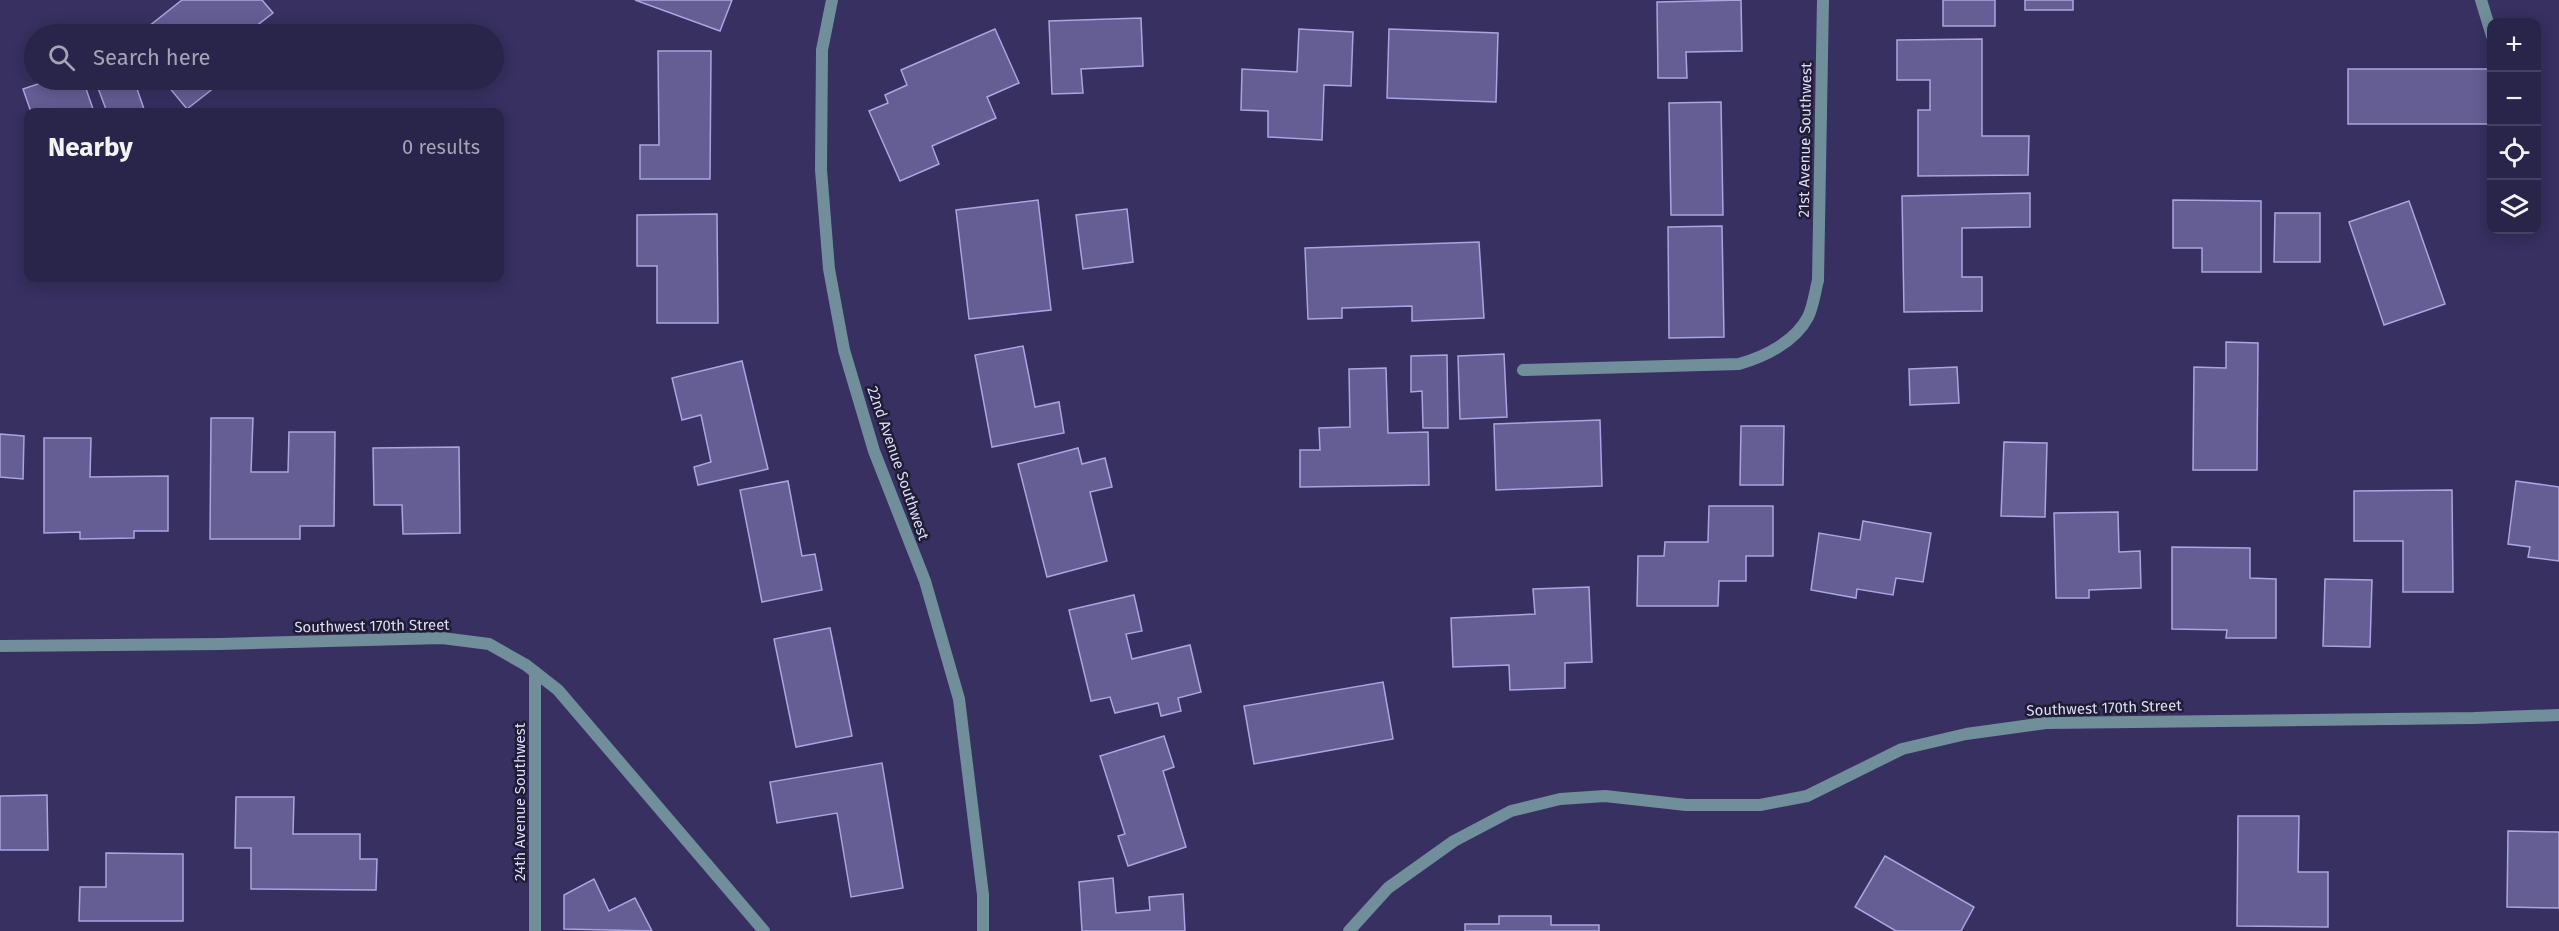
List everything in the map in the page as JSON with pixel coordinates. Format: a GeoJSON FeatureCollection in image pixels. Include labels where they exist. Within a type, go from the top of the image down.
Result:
{"type":"FeatureCollection","features":[{"type":"Feature","properties":{"kind":"street","name":"22nd Avenue Southwest"},"geometry":{"type":"LineString","coordinates":[[832,0],[822,50],[821,170],[829,269],[844,350],[874,451],[925,581],[959,699],[983,895],[983,931]]}},
{"type":"Feature","properties":{"kind":"street","name":"21st Avenue Southwest"},"geometry":{"type":"LineString","coordinates":[[1523,370],[1738,364],[1758,359],[1776,349],[1808,317],[1818,280],[1823,0]]}},
{"type":"Feature","properties":{"kind":"street"},"geometry":{"type":"LineString","coordinates":[[2481,0],[2487,20]]}},
{"type":"Feature","properties":{"kind":"street","name":"Southwest 170th Street"},"geometry":{"type":"LineString","coordinates":[[0,646],[220,644],[442,638],[489,644],[535,672],[558,690],[764,931]]}},
{"type":"Feature","properties":{"kind":"street","name":"24th Avenue Southwest"},"geometry":{"type":"LineString","coordinates":[[535,672],[535,931]]}},
{"type":"Feature","properties":{"kind":"street","name":"Southwest 170th Street"},"geometry":{"type":"LineString","coordinates":[[1348,931],[1388,888],[1454,841],[1511,811],[1560,799],[1605,796],[1686,805],[1760,805],[1807,796],[1902,749],[1966,734],[2046,723],[2559,715]]}},
{"type":"Feature","properties":{"kind":"building"},"geometry":{"type":"Polygon","coordinates":[[[182,0],[262,0],[273,13],[259,24],[152,24],[182,0]]]}},
{"type":"Feature","properties":{"kind":"building"},"geometry":{"type":"Polygon","coordinates":[[[635,0],[732,0],[720,31],[635,0]]]}},
{"type":"Feature","properties":{"kind":"building"},"geometry":{"type":"Polygon","coordinates":[[[1741,0],[1742,51],[1686,52],[1687,78],[1658,78],[1657,2],[1741,0]]]}},
{"type":"Feature","properties":{"kind":"building"},"geometry":{"type":"Polygon","coordinates":[[[1943,0],[1995,0],[1995,26],[1943,26],[1943,0]]]}},
{"type":"Feature","properties":{"kind":"building"},"geometry":{"type":"Polygon","coordinates":[[[2025,0],[2073,0],[2073,10],[2025,10],[2025,0]]]}},
{"type":"Feature","properties":{"kind":"building"},"geometry":{"type":"Polygon","coordinates":[[[1141,18],[1143,66],[1081,69],[1083,93],[1052,94],[1049,21],[1141,18]]]}},
{"type":"Feature","properties":{"kind":"building"},"geometry":{"type":"Polygon","coordinates":[[[995,29],[1019,83],[987,97],[996,118],[932,146],[939,164],[900,181],[869,111],[888,103],[885,95],[907,85],[901,70],[995,29]]]}},
{"type":"Feature","properties":{"kind":"building"},"geometry":{"type":"Polygon","coordinates":[[[1299,29],[1353,32],[1351,86],[1324,85],[1322,140],[1268,137],[1268,111],[1241,110],[1242,69],[1297,72],[1299,29]]]}},
{"type":"Feature","properties":{"kind":"building"},"geometry":{"type":"Polygon","coordinates":[[[1389,29],[1498,33],[1496,102],[1387,98],[1389,29]]]}},
{"type":"Feature","properties":{"kind":"building"},"geometry":{"type":"Polygon","coordinates":[[[1982,39],[1982,136],[2029,136],[2028,175],[1918,176],[1918,110],[1930,110],[1930,80],[1897,80],[1897,40],[1982,39]]]}},
{"type":"Feature","properties":{"kind":"building"},"geometry":{"type":"Polygon","coordinates":[[[658,51],[711,51],[710,179],[640,179],[640,145],[659,145],[658,51]]]}},
{"type":"Feature","properties":{"kind":"building"},"geometry":{"type":"Polygon","coordinates":[[[2348,69],[2487,69],[2487,124],[2348,124],[2348,69]]]}},
{"type":"Feature","properties":{"kind":"building"},"geometry":{"type":"Polygon","coordinates":[[[23,89],[86,90],[93,108],[30,108],[23,89]]]}},
{"type":"Feature","properties":{"kind":"building"},"geometry":{"type":"Polygon","coordinates":[[[99,90],[137,90],[144,108],[106,108],[99,90]]]}},
{"type":"Feature","properties":{"kind":"building"},"geometry":{"type":"Polygon","coordinates":[[[171,90],[211,90],[188,108],[171,90]]]}},
{"type":"Feature","properties":{"kind":"building"},"geometry":{"type":"Polygon","coordinates":[[[1721,102],[1723,215],[1671,215],[1669,103],[1721,102]]]}},
{"type":"Feature","properties":{"kind":"building"},"geometry":{"type":"Polygon","coordinates":[[[2030,193],[2030,227],[1962,228],[1962,277],[1982,277],[1982,311],[1904,312],[1902,196],[2030,193]]]}},
{"type":"Feature","properties":{"kind":"building"},"geometry":{"type":"Polygon","coordinates":[[[1038,200],[1051,310],[969,319],[956,210],[1038,200]]]}},
{"type":"Feature","properties":{"kind":"building"},"geometry":{"type":"Polygon","coordinates":[[[2173,200],[2261,201],[2261,272],[2202,272],[2202,248],[2173,248],[2173,200]]]}},
{"type":"Feature","properties":{"kind":"building"},"geometry":{"type":"Polygon","coordinates":[[[2409,201],[2445,304],[2384,325],[2349,222],[2409,201]]]}},
{"type":"Feature","properties":{"kind":"building"},"geometry":{"type":"Polygon","coordinates":[[[1127,209],[1133,262],[1083,269],[1076,215],[1127,209]]]}},
{"type":"Feature","properties":{"kind":"building"},"geometry":{"type":"Polygon","coordinates":[[[2275,213],[2320,213],[2320,262],[2274,262],[2275,213]]]}},
{"type":"Feature","properties":{"kind":"building"},"geometry":{"type":"Polygon","coordinates":[[[717,214],[718,323],[657,323],[657,266],[637,266],[637,215],[717,214]]]}},
{"type":"Feature","properties":{"kind":"building"},"geometry":{"type":"Polygon","coordinates":[[[1722,226],[1724,337],[1669,338],[1668,227],[1722,226]]]}},
{"type":"Feature","properties":{"kind":"building"},"geometry":{"type":"Polygon","coordinates":[[[1479,242],[1484,318],[1412,321],[1412,306],[1342,308],[1342,318],[1308,319],[1305,248],[1479,242]]]}},
{"type":"Feature","properties":{"kind":"building"},"geometry":{"type":"Polygon","coordinates":[[[2226,342],[2258,343],[2257,470],[2193,470],[2194,367],[2226,368],[2226,342]]]}},
{"type":"Feature","properties":{"kind":"building"},"geometry":{"type":"Polygon","coordinates":[[[1023,346],[1035,407],[1059,402],[1064,433],[992,447],[975,355],[1023,346]]]}},
{"type":"Feature","properties":{"kind":"building"},"geometry":{"type":"Polygon","coordinates":[[[1504,354],[1507,417],[1460,419],[1458,356],[1504,354]]]}},
{"type":"Feature","properties":{"kind":"building"},"geometry":{"type":"Polygon","coordinates":[[[1447,355],[1448,428],[1423,428],[1422,391],[1411,392],[1411,356],[1447,355]]]}},
{"type":"Feature","properties":{"kind":"building"},"geometry":{"type":"Polygon","coordinates":[[[742,361],[768,469],[698,485],[694,467],[711,462],[701,415],[682,420],[672,378],[742,361]]]}},
{"type":"Feature","properties":{"kind":"building"},"geometry":{"type":"Polygon","coordinates":[[[1957,367],[1959,403],[1910,405],[1909,369],[1957,367]]]}},
{"type":"Feature","properties":{"kind":"building"},"geometry":{"type":"Polygon","coordinates":[[[1386,368],[1388,433],[1428,432],[1429,485],[1300,487],[1300,450],[1320,450],[1319,428],[1350,427],[1349,369],[1386,368]]]}},
{"type":"Feature","properties":{"kind":"building"},"geometry":{"type":"Polygon","coordinates":[[[211,418],[253,418],[251,472],[288,472],[289,432],[335,432],[334,526],[300,526],[300,539],[210,539],[211,418]]]}},
{"type":"Feature","properties":{"kind":"building"},"geometry":{"type":"Polygon","coordinates":[[[1600,420],[1602,486],[1496,490],[1494,424],[1600,420]]]}},
{"type":"Feature","properties":{"kind":"building"},"geometry":{"type":"Polygon","coordinates":[[[1741,426],[1784,426],[1783,485],[1740,485],[1741,426]]]}},
{"type":"Feature","properties":{"kind":"building"},"geometry":{"type":"Polygon","coordinates":[[[0,434],[24,436],[23,479],[0,477],[0,434]]]}},
{"type":"Feature","properties":{"kind":"building"},"geometry":{"type":"Polygon","coordinates":[[[44,438],[91,438],[90,477],[168,476],[168,531],[134,531],[134,538],[80,539],[80,532],[44,533],[44,438]]]}},
{"type":"Feature","properties":{"kind":"building"},"geometry":{"type":"Polygon","coordinates":[[[2004,442],[2047,443],[2045,517],[2001,516],[2004,442]]]}},
{"type":"Feature","properties":{"kind":"building"},"geometry":{"type":"Polygon","coordinates":[[[459,447],[460,533],[403,534],[402,505],[374,505],[373,448],[459,447]]]}},
{"type":"Feature","properties":{"kind":"building"},"geometry":{"type":"Polygon","coordinates":[[[1078,448],[1082,464],[1105,458],[1112,487],[1090,492],[1107,561],[1047,577],[1018,464],[1078,448]]]}},
{"type":"Feature","properties":{"kind":"building"},"geometry":{"type":"Polygon","coordinates":[[[788,481],[802,556],[815,554],[822,590],[762,602],[740,490],[788,481]]]}},
{"type":"Feature","properties":{"kind":"building"},"geometry":{"type":"Polygon","coordinates":[[[2516,481],[2559,487],[2559,561],[2528,557],[2530,547],[2508,544],[2516,481]]]}},
{"type":"Feature","properties":{"kind":"building"},"geometry":{"type":"Polygon","coordinates":[[[2452,490],[2453,592],[2403,592],[2403,541],[2354,541],[2354,491],[2452,490]]]}},
{"type":"Feature","properties":{"kind":"building"},"geometry":{"type":"Polygon","coordinates":[[[1709,506],[1773,506],[1773,556],[1746,556],[1746,581],[1719,581],[1718,606],[1637,606],[1638,556],[1664,556],[1665,542],[1708,542],[1709,506]]]}},
{"type":"Feature","properties":{"kind":"building"},"geometry":{"type":"Polygon","coordinates":[[[2118,512],[2119,552],[2140,551],[2141,588],[2089,590],[2089,598],[2056,598],[2054,513],[2118,512]]]}},
{"type":"Feature","properties":{"kind":"building"},"geometry":{"type":"Polygon","coordinates":[[[1863,521],[1931,533],[1923,582],[1896,578],[1893,595],[1857,589],[1856,598],[1811,590],[1819,533],[1860,540],[1863,521]]]}},
{"type":"Feature","properties":{"kind":"building"},"geometry":{"type":"Polygon","coordinates":[[[2172,547],[2250,548],[2250,578],[2276,579],[2276,638],[2226,638],[2227,630],[2172,629],[2172,547]]]}},
{"type":"Feature","properties":{"kind":"building"},"geometry":{"type":"Polygon","coordinates":[[[2325,579],[2372,580],[2370,647],[2323,646],[2325,579]]]}},
{"type":"Feature","properties":{"kind":"building"},"geometry":{"type":"Polygon","coordinates":[[[1589,587],[1592,662],[1565,663],[1565,688],[1510,690],[1509,665],[1453,667],[1451,618],[1535,614],[1533,589],[1589,587]]]}},
{"type":"Feature","properties":{"kind":"building"},"geometry":{"type":"Polygon","coordinates":[[[1134,595],[1142,631],[1126,634],[1132,659],[1190,645],[1201,692],[1178,698],[1181,711],[1161,716],[1158,703],[1115,713],[1110,697],[1091,701],[1069,610],[1134,595]]]}},
{"type":"Feature","properties":{"kind":"building"},"geometry":{"type":"Polygon","coordinates":[[[830,628],[852,736],[796,747],[774,639],[830,628]]]}},
{"type":"Feature","properties":{"kind":"building"},"geometry":{"type":"Polygon","coordinates":[[[1383,682],[1393,739],[1254,764],[1244,706],[1383,682]]]}},
{"type":"Feature","properties":{"kind":"building"},"geometry":{"type":"Polygon","coordinates":[[[1164,736],[1174,767],[1163,771],[1186,847],[1128,866],[1118,836],[1125,834],[1100,756],[1164,736]]]}},
{"type":"Feature","properties":{"kind":"building"},"geometry":{"type":"Polygon","coordinates":[[[882,763],[903,888],[851,897],[837,813],[777,823],[770,782],[882,763]]]}},
{"type":"Feature","properties":{"kind":"building"},"geometry":{"type":"Polygon","coordinates":[[[47,795],[48,850],[0,850],[0,796],[47,795]]]}},
{"type":"Feature","properties":{"kind":"building"},"geometry":{"type":"Polygon","coordinates":[[[236,797],[294,797],[293,834],[360,834],[360,859],[377,859],[376,890],[251,889],[251,848],[235,848],[236,797]]]}},
{"type":"Feature","properties":{"kind":"building"},"geometry":{"type":"Polygon","coordinates":[[[2238,816],[2299,816],[2298,872],[2328,872],[2328,927],[2237,926],[2238,816]]]}},
{"type":"Feature","properties":{"kind":"building"},"geometry":{"type":"Polygon","coordinates":[[[2508,831],[2559,832],[2559,908],[2507,907],[2508,831]]]}},
{"type":"Feature","properties":{"kind":"building"},"geometry":{"type":"Polygon","coordinates":[[[106,853],[183,854],[183,921],[79,921],[80,887],[106,887],[106,853]]]}},
{"type":"Feature","properties":{"kind":"building"},"geometry":{"type":"Polygon","coordinates":[[[1885,856],[1974,907],[1961,931],[1896,931],[1855,907],[1885,856]]]}},
{"type":"Feature","properties":{"kind":"building"},"geometry":{"type":"Polygon","coordinates":[[[1113,878],[1116,913],[1150,910],[1149,897],[1183,894],[1185,931],[1082,931],[1079,882],[1113,878]]]}},
{"type":"Feature","properties":{"kind":"building"},"geometry":{"type":"Polygon","coordinates":[[[594,879],[609,911],[635,898],[652,931],[564,929],[564,895],[594,879]]]}},
{"type":"Feature","properties":{"kind":"building"},"geometry":{"type":"Polygon","coordinates":[[[1499,916],[1551,916],[1551,925],[1599,925],[1599,931],[1465,931],[1465,924],[1499,924],[1499,916]]]}}]}
